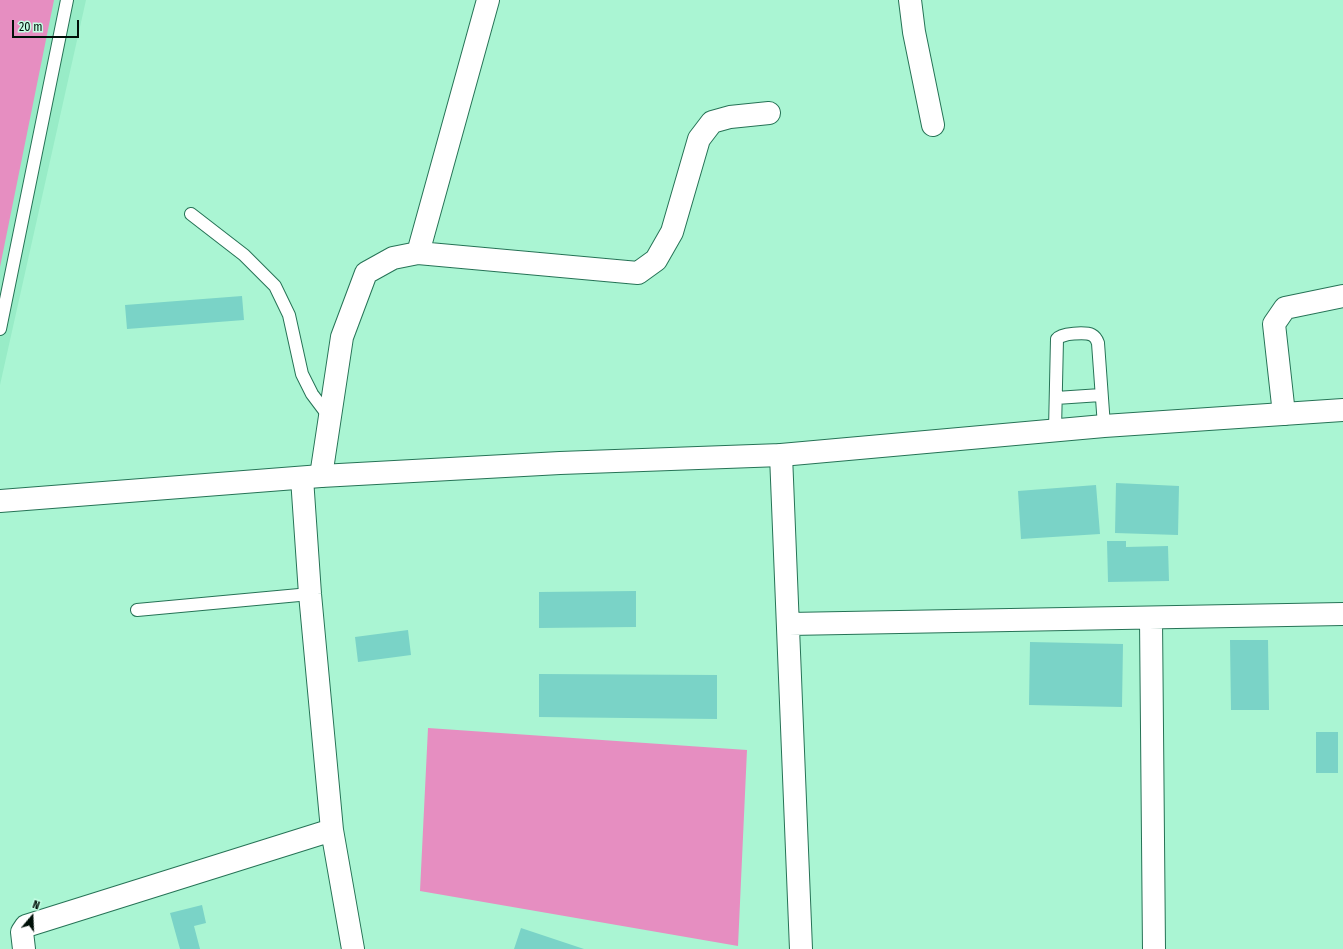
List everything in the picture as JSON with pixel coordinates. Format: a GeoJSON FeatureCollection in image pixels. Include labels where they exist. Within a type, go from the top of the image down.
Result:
{"type":"FeatureCollection","features":[{"type":"Feature","properties":{"kind":"street"},"geometry":{"type":"LineString","coordinates":[[418,253],[488,0]]}},
{"type":"Feature","properties":{"kind":"street"},"geometry":{"type":"LineString","coordinates":[[910,0],[914,32],[933,125]]}},
{"type":"Feature","properties":{"kind":"street"},"geometry":{"type":"LineString","coordinates":[[353,949],[332,830],[310,594],[312,477],[330,419],[342,337],[366,273],[393,258],[418,253],[638,273],[656,260],[672,232],[699,139],[712,122],[730,117],[769,113]]}},
{"type":"Feature","properties":{"kind":"street"},"geometry":{"type":"LineString","coordinates":[[1284,414],[1274,324],[1285,308],[1343,296]]}},
{"type":"Feature","properties":{"kind":"street"},"geometry":{"type":"LineString","coordinates":[[0,501],[312,477],[560,463],[781,456],[1055,430],[1343,410]]}},
{"type":"Feature","properties":{"kind":"street"},"geometry":{"type":"LineString","coordinates":[[781,456],[801,949]]}},
{"type":"Feature","properties":{"kind":"street"},"geometry":{"type":"LineString","coordinates":[[789,624],[969,620],[1151,619],[1343,614]]}},
{"type":"Feature","properties":{"kind":"street"},"geometry":{"type":"LineString","coordinates":[[1151,619],[1154,949]]}},
{"type":"Feature","properties":{"kind":"street"},"geometry":{"type":"LineString","coordinates":[[24,949],[22,932],[26,926],[332,830]]}},
{"type":"Feature","properties":{"kind":"lane"},"geometry":{"type":"LineString","coordinates":[[0,330],[67,0]]}},
{"type":"Feature","properties":{"kind":"lane"},"geometry":{"type":"LineString","coordinates":[[191,214],[244,255],[275,286],[290,315],[302,374],[312,394],[330,419]]}},
{"type":"Feature","properties":{"kind":"lane"},"geometry":{"type":"LineString","coordinates":[[1055,430],[1057,339],[1063,334],[1089,334],[1096,338],[1098,343],[1104,426]]}},
{"type":"Feature","properties":{"kind":"lane"},"geometry":{"type":"LineString","coordinates":[[1056,398],[1101,394]]}},
{"type":"Feature","properties":{"kind":"lane"},"geometry":{"type":"LineString","coordinates":[[137,610],[310,594]]}},
{"type":"Feature","properties":{"kind":"shaded area"},"geometry":{"type":"Polygon","coordinates":[[[0,0],[86,0],[0,385],[0,0]]]}},
{"type":"Feature","properties":{"kind":"shaded area"},"geometry":{"type":"Polygon","coordinates":[[[0,0],[54,0],[0,267],[0,0]]]}},
{"type":"Feature","properties":{"kind":"shaded area"},"geometry":{"type":"Polygon","coordinates":[[[428,728],[747,750],[738,946],[420,891],[428,728]]]}},
{"type":"Feature","properties":{"kind":"building"},"geometry":{"type":"Polygon","coordinates":[[[242,296],[244,320],[127,329],[125,305],[242,296]]]}},
{"type":"Feature","properties":{"kind":"building"},"geometry":{"type":"Polygon","coordinates":[[[1116,483],[1179,486],[1178,535],[1115,533],[1116,483]]]}},
{"type":"Feature","properties":{"kind":"building"},"geometry":{"type":"Polygon","coordinates":[[[1096,485],[1100,534],[1021,539],[1018,491],[1096,485]]]}},
{"type":"Feature","properties":{"kind":"building"},"geometry":{"type":"Polygon","coordinates":[[[1107,541],[1126,541],[1126,547],[1168,546],[1169,581],[1108,582],[1107,541]]]}},
{"type":"Feature","properties":{"kind":"building"},"geometry":{"type":"Polygon","coordinates":[[[636,591],[636,627],[539,628],[539,592],[636,591]]]}},
{"type":"Feature","properties":{"kind":"building"},"geometry":{"type":"Polygon","coordinates":[[[408,630],[411,655],[358,662],[355,637],[408,630]]]}},
{"type":"Feature","properties":{"kind":"building"},"geometry":{"type":"Polygon","coordinates":[[[1230,640],[1268,640],[1269,710],[1231,710],[1230,640]]]}},
{"type":"Feature","properties":{"kind":"building"},"geometry":{"type":"Polygon","coordinates":[[[1030,642],[1123,644],[1122,707],[1029,705],[1030,642]]]}},
{"type":"Feature","properties":{"kind":"building"},"geometry":{"type":"Polygon","coordinates":[[[539,674],[717,675],[717,719],[539,717],[539,674]]]}},
{"type":"Feature","properties":{"kind":"building"},"geometry":{"type":"Polygon","coordinates":[[[1316,732],[1338,732],[1338,773],[1316,773],[1316,732]]]}},
{"type":"Feature","properties":{"kind":"building"},"geometry":{"type":"Polygon","coordinates":[[[202,905],[206,923],[194,926],[200,949],[180,949],[170,913],[202,905]]]}},
{"type":"Feature","properties":{"kind":"building"},"geometry":{"type":"Polygon","coordinates":[[[521,928],[584,949],[514,949],[521,928]]]}}]}
